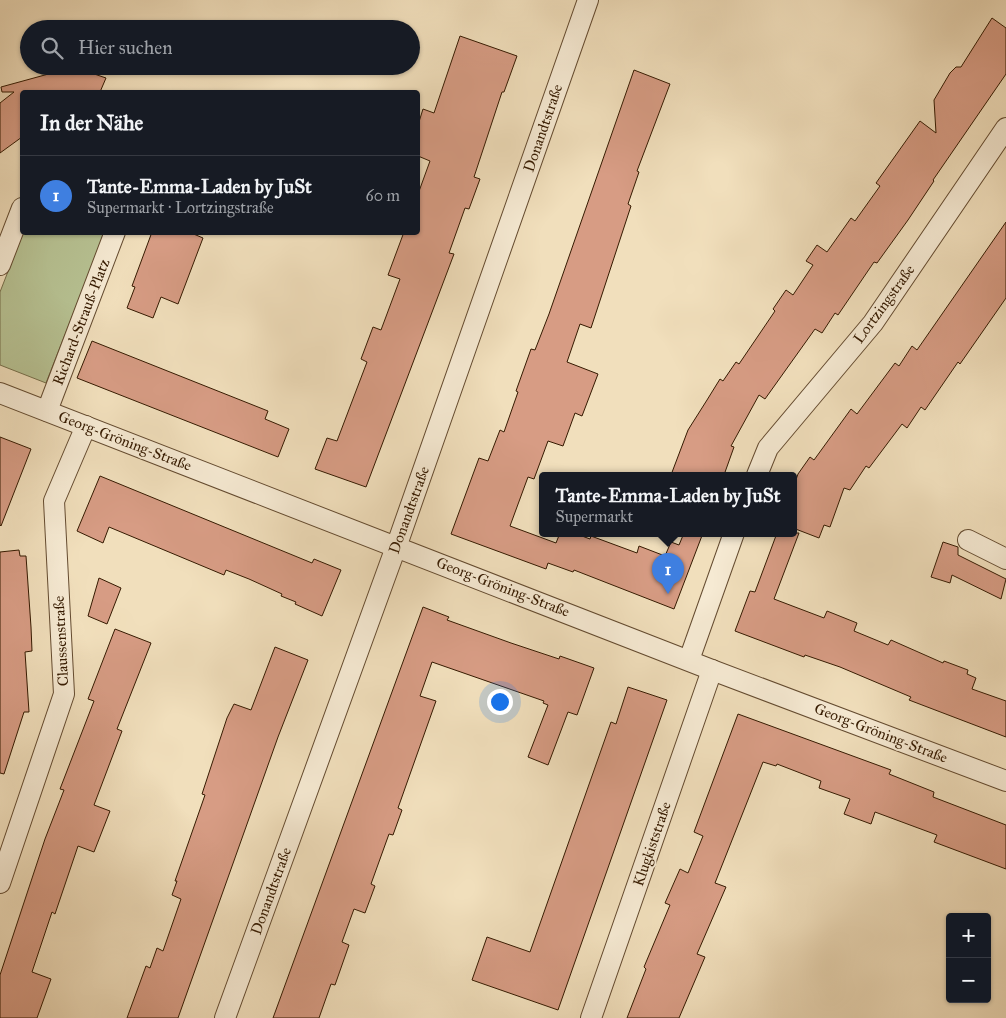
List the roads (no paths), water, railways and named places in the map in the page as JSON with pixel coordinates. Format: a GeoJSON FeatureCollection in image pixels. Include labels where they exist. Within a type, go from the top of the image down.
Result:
{"type":"FeatureCollection","features":[{"type":"Feature","properties":{"kind":"street","name":"Donandtstraße"},"geometry":{"type":"LineString","coordinates":[[225,1018],[397,546],[588,0]]}},
{"type":"Feature","properties":{"kind":"street","name":"Lortzingstraße"},"geometry":{"type":"LineString","coordinates":[[758,472],[768,448],[873,323],[1006,128]]}},
{"type":"Feature","properties":{"kind":"street"},"geometry":{"type":"LineString","coordinates":[[0,265],[20,213]]}},
{"type":"Feature","properties":{"kind":"street","name":"Richard-Strauß-Platz"},"geometry":{"type":"LineString","coordinates":[[47,411],[114,235]]}},
{"type":"Feature","properties":{"kind":"street","name":"Georg-Gröning-Straße"},"geometry":{"type":"LineString","coordinates":[[0,393],[712,670],[1006,781]]}},
{"type":"Feature","properties":{"kind":"street","name":"Claussenstraße"},"geometry":{"type":"LineString","coordinates":[[0,883],[64,694],[54,501],[86,426]]}},
{"type":"Feature","properties":{"kind":"street"},"geometry":{"type":"LineString","coordinates":[[689,660],[733,537]]}},
{"type":"Feature","properties":{"kind":"street"},"geometry":{"type":"LineString","coordinates":[[968,540],[1006,559]]}},
{"type":"Feature","properties":{"kind":"street","name":"Klugkiststraße"},"geometry":{"type":"LineString","coordinates":[[591,1018],[712,670]]}},
{"type":"Feature","properties":{"kind":"place","name":"Tante-Emma-Laden by JuSt"},"geometry":{"type":"Point","coordinates":[668,594]}}]}
